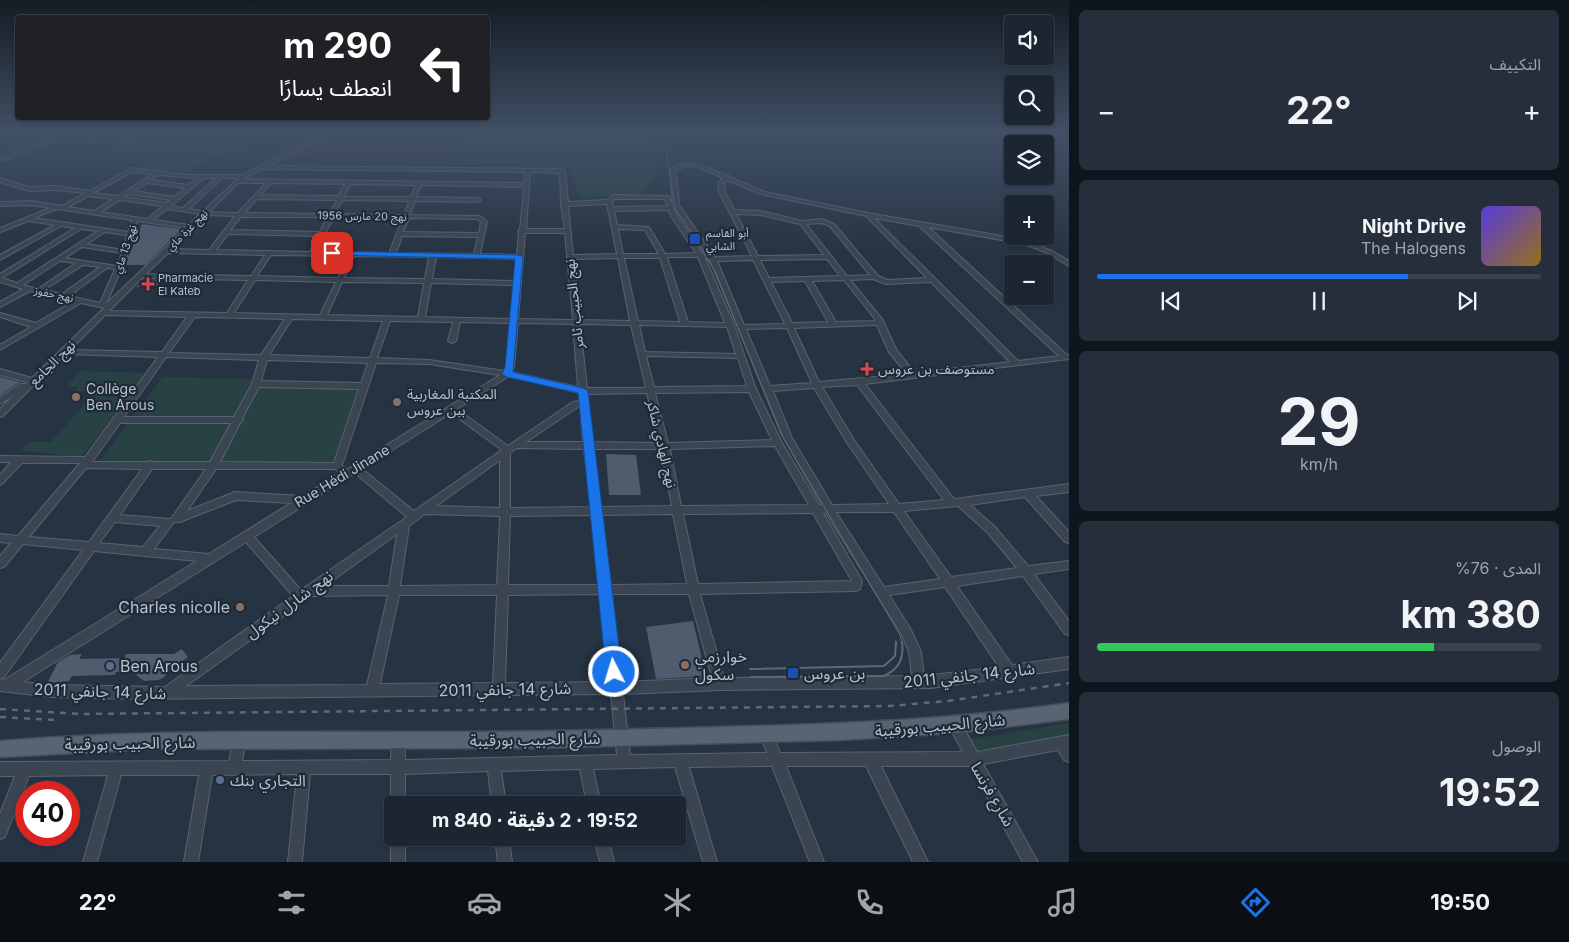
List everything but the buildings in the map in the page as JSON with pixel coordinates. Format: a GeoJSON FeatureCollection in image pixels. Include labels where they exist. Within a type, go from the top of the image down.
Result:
{"type":"FeatureCollection","features":[{"type":"Feature","properties":{"kind":"main road","name":"شارع الحبيب بورقيبة"},"geometry":{"type":"LineString","coordinates":[[0,749],[53,744],[240,740],[621,738],[766,734],[955,726],[1069,711]]}},
{"type":"Feature","properties":{"kind":"street"},"geometry":{"type":"LineString","coordinates":[[0,230],[59,207],[122,173]]}},
{"type":"Feature","properties":{"kind":"street"},"geometry":{"type":"LineString","coordinates":[[94,213],[159,173]]}},
{"type":"Feature","properties":{"kind":"street"},"geometry":{"type":"LineString","coordinates":[[161,173],[202,177],[245,176]]}},
{"type":"Feature","properties":{"kind":"street","name":"نهج غرة ماي"},"geometry":{"type":"LineString","coordinates":[[105,308],[166,252],[237,181],[250,173]]}},
{"type":"Feature","properties":{"kind":"street"},"geometry":{"type":"LineString","coordinates":[[314,182],[319,173]]}},
{"type":"Feature","properties":{"kind":"street"},"geometry":{"type":"LineString","coordinates":[[385,183],[389,173]]}},
{"type":"Feature","properties":{"kind":"street"},"geometry":{"type":"LineString","coordinates":[[455,184],[458,173]]}},
{"type":"Feature","properties":{"kind":"street"},"geometry":{"type":"LineString","coordinates":[[507,374],[510,367],[512,321],[528,173]]}},
{"type":"Feature","properties":{"kind":"street","name":"نهج الحبيب ثامر"},"geometry":{"type":"LineString","coordinates":[[561,173],[588,445],[606,588],[624,761]]}},
{"type":"Feature","properties":{"kind":"street"},"geometry":{"type":"LineString","coordinates":[[672,173],[676,205],[713,259],[788,438],[828,509],[906,632],[915,652],[919,682]]}},
{"type":"Feature","properties":{"kind":"street"},"geometry":{"type":"LineString","coordinates":[[721,173],[763,192],[868,215],[1025,242],[1040,247],[1069,264]]}},
{"type":"Feature","properties":{"kind":"street"},"geometry":{"type":"LineString","coordinates":[[727,176],[721,188],[790,326],[817,386],[851,442],[1010,672]]}},
{"type":"Feature","properties":{"kind":"street"},"geometry":{"type":"LineString","coordinates":[[148,221],[202,177]]}},
{"type":"Feature","properties":{"kind":"street"},"geometry":{"type":"LineString","coordinates":[[184,210],[220,177]]}},
{"type":"Feature","properties":{"kind":"street"},"geometry":{"type":"LineString","coordinates":[[1,181],[29,189],[56,188],[168,206]]}},
{"type":"Feature","properties":{"kind":"street"},"geometry":{"type":"LineString","coordinates":[[146,181],[189,187]]}},
{"type":"Feature","properties":{"kind":"street"},"geometry":{"type":"LineString","coordinates":[[237,181],[526,185]]}},
{"type":"Feature","properties":{"kind":"street"},"geometry":{"type":"LineString","coordinates":[[211,252],[239,215],[270,182]]}},
{"type":"Feature","properties":{"kind":"street"},"geometry":{"type":"LineString","coordinates":[[312,253],[329,216],[348,183]]}},
{"type":"Feature","properties":{"kind":"street"},"geometry":{"type":"LineString","coordinates":[[392,254],[419,183]]}},
{"type":"Feature","properties":{"kind":"street"},"geometry":{"type":"LineString","coordinates":[[128,192],[175,199]]}},
{"type":"Feature","properties":{"kind":"street"},"geometry":{"type":"LineString","coordinates":[[256,197],[478,200]]}},
{"type":"Feature","properties":{"kind":"street"},"geometry":{"type":"LineString","coordinates":[[246,535],[303,594],[606,588],[694,590],[856,586],[857,581],[778,443],[752,389],[730,325],[700,255],[670,208],[667,197],[614,197],[610,199],[610,205]]}},
{"type":"Feature","properties":{"kind":"street"},"geometry":{"type":"LineString","coordinates":[[2,205],[26,203],[190,227]]}},
{"type":"Feature","properties":{"kind":"street"},"geometry":{"type":"LineString","coordinates":[[564,204],[670,208]]}},
{"type":"Feature","properties":{"kind":"street","name":"نهج الهادي شاكر"},"geometry":{"type":"LineString","coordinates":[[610,205],[641,354],[665,446],[676,510],[704,636],[720,684]]}},
{"type":"Feature","properties":{"kind":"street","name":"نهج 20 مارس 1956"},"geometry":{"type":"LineString","coordinates":[[168,206],[204,213],[239,215],[478,217],[484,220],[477,255]]}},
{"type":"Feature","properties":{"kind":"street"},"geometry":{"type":"LineString","coordinates":[[732,212],[761,213],[802,222],[822,221],[832,225],[875,275],[874,277]]}},
{"type":"Feature","properties":{"kind":"street"},"geometry":{"type":"LineString","coordinates":[[868,215],[1016,363]]}},
{"type":"Feature","properties":{"kind":"street"},"geometry":{"type":"LineString","coordinates":[[28,219],[130,234]]}},
{"type":"Feature","properties":{"kind":"street","name":"نهج 13 ماي"},"geometry":{"type":"LineString","coordinates":[[105,308],[118,268],[126,252],[135,219]]}},
{"type":"Feature","properties":{"kind":"street"},"geometry":{"type":"LineString","coordinates":[[802,222],[879,323],[893,352],[912,376]]}},
{"type":"Feature","properties":{"kind":"street"},"geometry":{"type":"LineString","coordinates":[[0,258],[60,224]]}},
{"type":"Feature","properties":{"kind":"street"},"geometry":{"type":"LineString","coordinates":[[922,225],[1067,357]]}},
{"type":"Feature","properties":{"kind":"street"},"geometry":{"type":"LineString","coordinates":[[0,278],[80,227]]}},
{"type":"Feature","properties":{"kind":"street"},"geometry":{"type":"LineString","coordinates":[[615,227],[647,228],[663,256],[685,324]]}},
{"type":"Feature","properties":{"kind":"street"},"geometry":{"type":"LineString","coordinates":[[17,286],[104,230]]}},
{"type":"Feature","properties":{"kind":"street"},"geometry":{"type":"LineString","coordinates":[[522,231],[567,231]]}},
{"type":"Feature","properties":{"kind":"street"},"geometry":{"type":"LineString","coordinates":[[225,232],[320,234]]}},
{"type":"Feature","properties":{"kind":"street"},"geometry":{"type":"LineString","coordinates":[[400,234],[481,236]]}},
{"type":"Feature","properties":{"kind":"street"},"geometry":{"type":"LineString","coordinates":[[82,244],[126,252]]}},
{"type":"Feature","properties":{"kind":"street"},"geometry":{"type":"LineString","coordinates":[[166,252],[519,257]]}},
{"type":"Feature","properties":{"kind":"street"},"geometry":{"type":"LineString","coordinates":[[229,316],[269,253]]}},
{"type":"Feature","properties":{"kind":"street"},"geometry":{"type":"LineString","coordinates":[[323,316],[352,254]]}},
{"type":"Feature","properties":{"kind":"street"},"geometry":{"type":"LineString","coordinates":[[421,319],[433,255]]}},
{"type":"Feature","properties":{"kind":"street"},"geometry":{"type":"LineString","coordinates":[[570,257],[700,255],[713,259],[830,257]]}},
{"type":"Feature","properties":{"kind":"street"},"geometry":{"type":"LineString","coordinates":[[60,259],[118,268]]}},
{"type":"Feature","properties":{"kind":"street"},"geometry":{"type":"LineString","coordinates":[[39,291],[83,262]]}},
{"type":"Feature","properties":{"kind":"street"},"geometry":{"type":"LineString","coordinates":[[63,297],[106,266]]}},
{"type":"Feature","properties":{"kind":"street"},"geometry":{"type":"LineString","coordinates":[[141,276],[516,283]]}},
{"type":"Feature","properties":{"kind":"street"},"geometry":{"type":"LineString","coordinates":[[767,280],[874,277],[886,282],[932,280]]}},
{"type":"Feature","properties":{"kind":"street","name":"نهج حفوز"},"geometry":{"type":"LineString","coordinates":[[0,278],[17,286],[81,300],[105,308],[193,314],[730,325]]}},
{"type":"Feature","properties":{"kind":"street"},"geometry":{"type":"LineString","coordinates":[[808,280],[833,324]]}},
{"type":"Feature","properties":{"kind":"street"},"geometry":{"type":"LineString","coordinates":[[0,305],[29,289]]}},
{"type":"Feature","properties":{"kind":"street"},"geometry":{"type":"LineString","coordinates":[[0,348],[81,300]]}},
{"type":"Feature","properties":{"kind":"street","name":"نهج الجامع"},"geometry":{"type":"LineString","coordinates":[[0,414],[105,308]]}},
{"type":"Feature","properties":{"kind":"street"},"geometry":{"type":"LineString","coordinates":[[0,564],[87,463],[166,355],[193,314]]}},
{"type":"Feature","properties":{"kind":"street"},"geometry":{"type":"LineString","coordinates":[[0,315],[37,326]]}},
{"type":"Feature","properties":{"kind":"street"},"geometry":{"type":"LineString","coordinates":[[147,550],[172,521],[214,464],[239,420],[256,384],[264,358],[290,316]]}},
{"type":"Feature","properties":{"kind":"street"},"geometry":{"type":"LineString","coordinates":[[337,466],[387,318]]}},
{"type":"Feature","properties":{"kind":"street"},"geometry":{"type":"LineString","coordinates":[[452,341],[457,320]]}},
{"type":"Feature","properties":{"kind":"street"},"geometry":{"type":"LineString","coordinates":[[742,327],[879,323]]}},
{"type":"Feature","properties":{"kind":"street"},"geometry":{"type":"LineString","coordinates":[[63,352],[429,362],[507,374],[583,391],[752,389]]}},
{"type":"Feature","properties":{"kind":"street"},"geometry":{"type":"LineString","coordinates":[[641,354],[741,356]]}},
{"type":"Feature","properties":{"kind":"street"},"geometry":{"type":"LineString","coordinates":[[768,389],[859,382],[1067,357]]}},
{"type":"Feature","properties":{"kind":"street"},"geometry":{"type":"LineString","coordinates":[[0,372],[32,380]]}},
{"type":"Feature","properties":{"kind":"street","name":"Rue Hédi Jinane"},"geometry":{"type":"LineString","coordinates":[[2,686],[507,374]]}},
{"type":"Feature","properties":{"kind":"street"},"geometry":{"type":"LineString","coordinates":[[0,401],[32,380]]}},
{"type":"Feature","properties":{"kind":"street"},"geometry":{"type":"LineString","coordinates":[[859,382],[956,503],[997,535],[1069,630]]}},
{"type":"Feature","properties":{"kind":"street"},"geometry":{"type":"LineString","coordinates":[[256,384],[364,386]]}},
{"type":"Feature","properties":{"kind":"street","name":"نهج شارل نيكول"},"geometry":{"type":"LineString","coordinates":[[166,693],[413,516],[576,404],[584,403]]}},
{"type":"Feature","properties":{"kind":"street"},"geometry":{"type":"LineString","coordinates":[[452,408],[510,449],[588,445],[665,446],[778,443]]}},
{"type":"Feature","properties":{"kind":"street"},"geometry":{"type":"LineString","coordinates":[[119,420],[239,420]]}},
{"type":"Feature","properties":{"kind":"street"},"geometry":{"type":"LineString","coordinates":[[498,689],[505,512],[510,449]]}},
{"type":"Feature","properties":{"kind":"street"},"geometry":{"type":"LineString","coordinates":[[0,459],[87,463],[337,466],[345,473]]}},
{"type":"Feature","properties":{"kind":"street"},"geometry":{"type":"LineString","coordinates":[[0,481],[19,460]]}},
{"type":"Feature","properties":{"kind":"street"},"geometry":{"type":"LineString","coordinates":[[0,673],[150,464]]}},
{"type":"Feature","properties":{"kind":"street"},"geometry":{"type":"LineString","coordinates":[[355,468],[413,516],[505,512],[896,508],[956,503],[1069,488]]}},
{"type":"Feature","properties":{"kind":"street"},"geometry":{"type":"LineString","coordinates":[[1028,494],[1069,539]]}},
{"type":"Feature","properties":{"kind":"street"},"geometry":{"type":"LineString","coordinates":[[112,518],[172,521],[235,496],[302,500]]}},
{"type":"Feature","properties":{"kind":"street"},"geometry":{"type":"LineString","coordinates":[[372,691],[413,516]]}},
{"type":"Feature","properties":{"kind":"street"},"geometry":{"type":"LineString","coordinates":[[0,538],[147,550],[208,558]]}},
{"type":"Feature","properties":{"kind":"street"},"geometry":{"type":"LineString","coordinates":[[880,592],[1069,565]]}},
{"type":"Feature","properties":{"kind":"street","name":"شارع 14 جانفي 2011"},"geometry":{"type":"LineString","coordinates":[[2,686],[52,691],[166,693],[615,688],[720,684],[919,682],[1010,672],[1069,663]]}},
{"type":"Feature","properties":{"kind":"street","name":"شارع فرنسا"},"geometry":{"type":"LineString","coordinates":[[955,726],[1031,862]]}},
{"type":"Feature","properties":{"kind":"street"},"geometry":{"type":"LineString","coordinates":[[766,734],[818,862]]}},
{"type":"Feature","properties":{"kind":"street"},"geometry":{"type":"LineString","coordinates":[[234,767],[240,740]]}},
{"type":"Feature","properties":{"kind":"street"},"geometry":{"type":"LineString","coordinates":[[398,740],[398,796]]}},
{"type":"Feature","properties":{"kind":"street"},"geometry":{"type":"LineString","coordinates":[[0,769],[116,770],[207,767],[398,767],[680,760],[973,759],[1065,743],[1069,755]]}},
{"type":"Feature","properties":{"kind":"street"},"geometry":{"type":"LineString","coordinates":[[870,759],[921,862]]}},
{"type":"Feature","properties":{"kind":"street"},"geometry":{"type":"LineString","coordinates":[[680,760],[710,862]]}},
{"type":"Feature","properties":{"kind":"street"},"geometry":{"type":"LineString","coordinates":[[585,762],[592,796]]}},
{"type":"Feature","properties":{"kind":"street"},"geometry":{"type":"LineString","coordinates":[[494,765],[497,796]]}},
{"type":"Feature","properties":{"kind":"street"},"geometry":{"type":"LineString","coordinates":[[190,862],[207,767]]}},
{"type":"Feature","properties":{"kind":"street"},"geometry":{"type":"LineString","coordinates":[[295,862],[304,767]]}},
{"type":"Feature","properties":{"kind":"street"},"geometry":{"type":"LineString","coordinates":[[0,832],[24,770]]}},
{"type":"Feature","properties":{"kind":"street"},"geometry":{"type":"LineString","coordinates":[[90,862],[116,770]]}},
{"type":"Feature","properties":{"kind":"street"},"geometry":{"type":"LineString","coordinates":[[398,846],[398,862]]}},
{"type":"Feature","properties":{"kind":"street"},"geometry":{"type":"LineString","coordinates":[[503,846],[505,862]]}},
{"type":"Feature","properties":{"kind":"street"},"geometry":{"type":"LineString","coordinates":[[603,846],[607,862]]}},
{"type":"Feature","properties":{"kind":"green space"},"geometry":{"type":"Polygon","coordinates":[[[572,173],[658,173],[658,176],[643,192],[644,195],[579,197],[572,173]]]}},
{"type":"Feature","properties":{"kind":"green space"},"geometry":{"type":"Polygon","coordinates":[[[80,371],[147,373],[81,457],[21,451],[29,442],[51,442],[89,399],[86,398],[90,392],[75,391],[78,387],[67,386],[80,371]]]}},
{"type":"Feature","properties":{"kind":"green space"},"geometry":{"type":"Polygon","coordinates":[[[163,377],[365,382],[335,467],[98,463],[163,377]]]}},
{"type":"Feature","properties":{"kind":"green space"},"geometry":{"type":"Polygon","coordinates":[[[1069,723],[1069,738],[975,753],[967,740],[1069,723]]]}},
{"type":"Feature","properties":{"kind":"tram line"},"geometry":{"type":"LineString","coordinates":[[670,173],[675,208],[715,271],[781,434],[900,635],[902,644]]}},
{"type":"Feature","properties":{"kind":"tram line"},"geometry":{"type":"LineString","coordinates":[[750,669],[884,666],[895,656],[896,642]]}},
{"type":"Feature","properties":{"kind":"tram line"},"geometry":{"type":"LineString","coordinates":[[751,677],[884,676],[897,667],[902,654],[902,644]]}},
{"type":"Feature","properties":{"kind":"railway"},"geometry":{"type":"LineString","coordinates":[[0,709],[80,714],[890,706],[948,701],[1069,683]]}},
{"type":"Feature","properties":{"kind":"railway"},"geometry":{"type":"LineString","coordinates":[[0,717],[55,720]]}},
{"type":"Feature","properties":{"kind":"place","name":"أبو القاسم الشابي"},"geometry":{"type":"Point","coordinates":[695,239]}},
{"type":"Feature","properties":{"kind":"place","name":"Pharmacie El Kateb"},"geometry":{"type":"Point","coordinates":[148,284]}},
{"type":"Feature","properties":{"kind":"place","name":"مستوصف بن عروس"},"geometry":{"type":"Point","coordinates":[867,369]}},
{"type":"Feature","properties":{"kind":"place","name":"Collège Ben Arous"},"geometry":{"type":"Point","coordinates":[76,397]}},
{"type":"Feature","properties":{"kind":"place","name":"المكتبة المغاربية ببن عروس"},"geometry":{"type":"Point","coordinates":[397,402]}},
{"type":"Feature","properties":{"kind":"place","name":"Charles nicolle"},"geometry":{"type":"Point","coordinates":[240,607]}},
{"type":"Feature","properties":{"kind":"place","name":"خوارزمي سكول"},"geometry":{"type":"Point","coordinates":[685,665]}},
{"type":"Feature","properties":{"kind":"place","name":"Ben Arous"},"geometry":{"type":"Point","coordinates":[110,666]}},
{"type":"Feature","properties":{"kind":"place","name":"بن عروس"},"geometry":{"type":"Point","coordinates":[793,673]}},
{"type":"Feature","properties":{"kind":"place","name":"التجاري بنك"},"geometry":{"type":"Point","coordinates":[220,780]}},
{"type":"Feature","properties":{"kind":"route"},"geometry":{"type":"LineString","coordinates":[[332,253],[519,257],[510,367],[507,374],[583,391],[614,672]]}}]}
